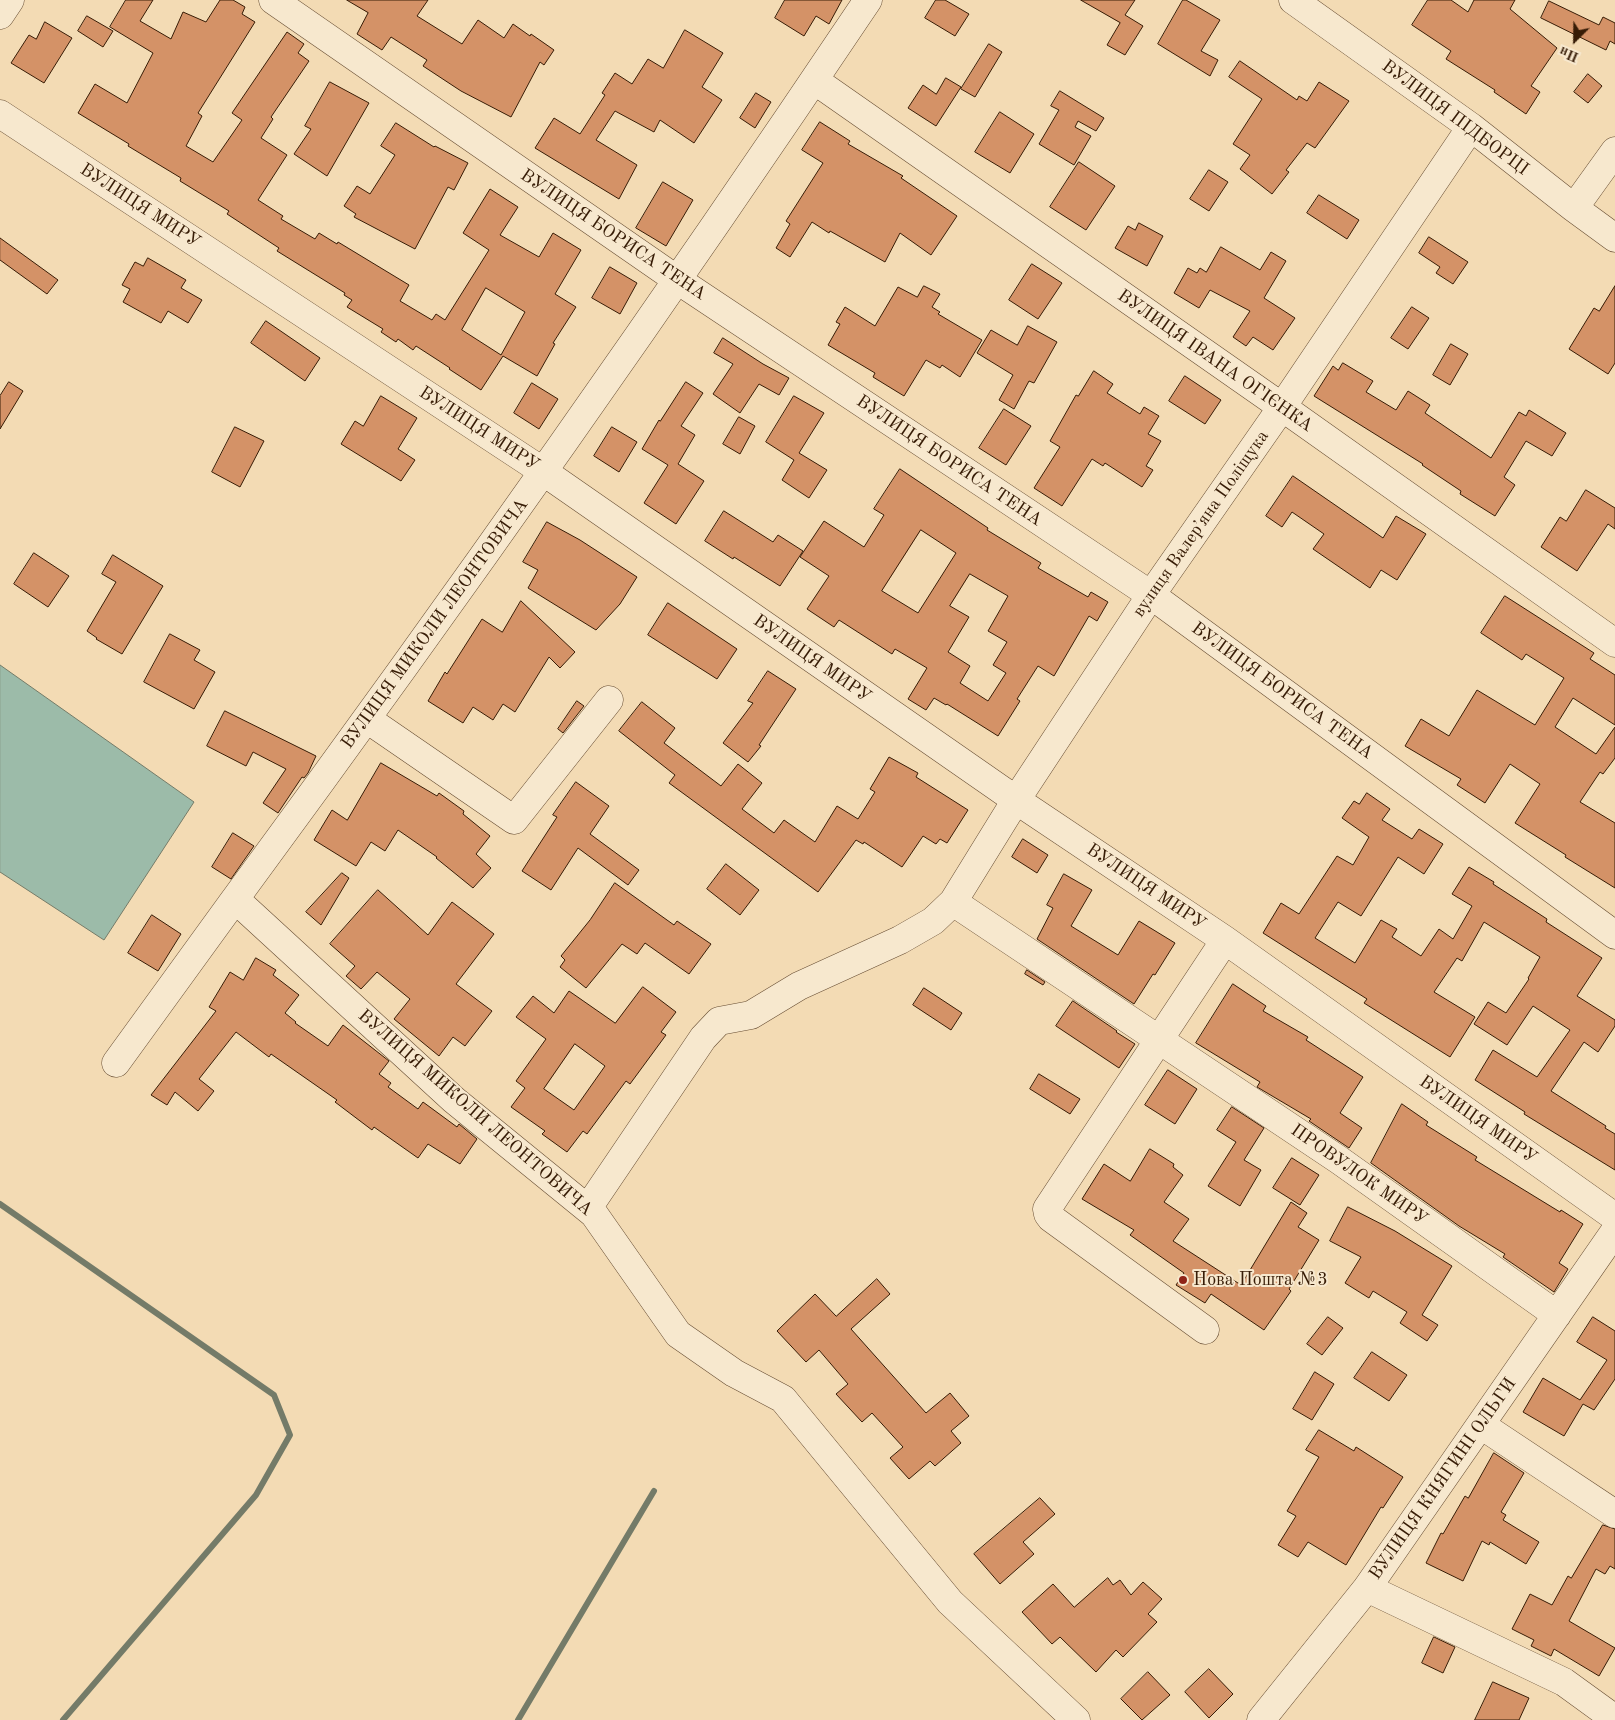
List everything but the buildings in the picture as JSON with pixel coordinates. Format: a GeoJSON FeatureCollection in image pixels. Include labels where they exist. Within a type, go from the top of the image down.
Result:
{"type":"FeatureCollection","features":[{"type":"Feature","properties":{"kind":"street"},"geometry":{"type":"LineString","coordinates":[[0,15],[10,0]]}},
{"type":"Feature","properties":{"kind":"street","name":"ВУЛИЦЯ БОРИСА ТЕНА"},"geometry":{"type":"LineString","coordinates":[[273,0],[676,279],[1151,595],[1615,935]]}},
{"type":"Feature","properties":{"kind":"street","name":"ВУЛИЦЯ МИКОЛИ ЛЕОНТОВИЧА"},"geometry":{"type":"LineString","coordinates":[[116,1064],[544,472],[868,0]]}},
{"type":"Feature","properties":{"kind":"street","name":"ВУЛИЦЯ ПІДБОРЦІ"},"geometry":{"type":"LineString","coordinates":[[1293,0],[1471,126],[1615,238]]}},
{"type":"Feature","properties":{"kind":"street","name":"ВУЛИЦЯ ІВАНА ОГІЄНКА"},"geometry":{"type":"LineString","coordinates":[[814,80],[1282,407],[1615,643]]}},
{"type":"Feature","properties":{"kind":"street","name":"ВУЛИЦЯ МИРУ"},"geometry":{"type":"LineString","coordinates":[[0,114],[544,472],[1016,800],[1225,940],[1615,1217]]}},
{"type":"Feature","properties":{"kind":"street","name":"вулиця Валерʼяна Поліщука"},"geometry":{"type":"LineString","coordinates":[[588,1208],[703,1038],[719,1021],[751,1015],[799,986],[900,940],[933,921],[953,902],[1016,800],[1151,595],[1282,407],[1471,126]]}},
{"type":"Feature","properties":{"kind":"street"},"geometry":{"type":"LineString","coordinates":[[1574,208],[1615,151]]}},
{"type":"Feature","properties":{"kind":"street"},"geometry":{"type":"LineString","coordinates":[[367,719],[514,820],[609,700]]}},
{"type":"Feature","properties":{"kind":"street","name":"ВУЛИЦЯ МИКОЛИ ЛЕОНТОВИЧА"},"geometry":{"type":"LineString","coordinates":[[235,899],[454,1100],[588,1208],[678,1334],[734,1373],[783,1399],[950,1602],[1076,1720]]}},
{"type":"Feature","properties":{"kind":"street","name":"ПРОВУЛОК МИРУ"},"geometry":{"type":"LineString","coordinates":[[953,902],[1339,1160],[1557,1315]]}},
{"type":"Feature","properties":{"kind":"street"},"geometry":{"type":"LineString","coordinates":[[1206,1330],[1051,1218],[1047,1209],[1225,940]]}},
{"type":"Feature","properties":{"kind":"street","name":"ВУЛИЦЯ КНЯГИНІ ОЛЬГИ"},"geometry":{"type":"LineString","coordinates":[[1261,1720],[1368,1588],[1615,1231]]}},
{"type":"Feature","properties":{"kind":"street"},"geometry":{"type":"LineString","coordinates":[[1480,1426],[1615,1514]]}},
{"type":"Feature","properties":{"kind":"street"},"geometry":{"type":"LineString","coordinates":[[1368,1588],[1564,1682],[1615,1719]]}},
{"type":"Feature","properties":{"kind":"shaded area"},"geometry":{"type":"Polygon","coordinates":[[[0,665],[194,802],[104,940],[0,872],[0,665]]]}},
{"type":"Feature","properties":{"kind":"waterway"},"geometry":{"type":"LineString","coordinates":[[0,1204],[274,1395],[290,1435],[256,1495],[63,1720]]}},
{"type":"Feature","properties":{"kind":"waterway"},"geometry":{"type":"LineString","coordinates":[[518,1720],[654,1491]]}},
{"type":"Feature","properties":{"kind":"place","name":"Нова Пошта №3"},"geometry":{"type":"Point","coordinates":[1183,1280]}}]}
